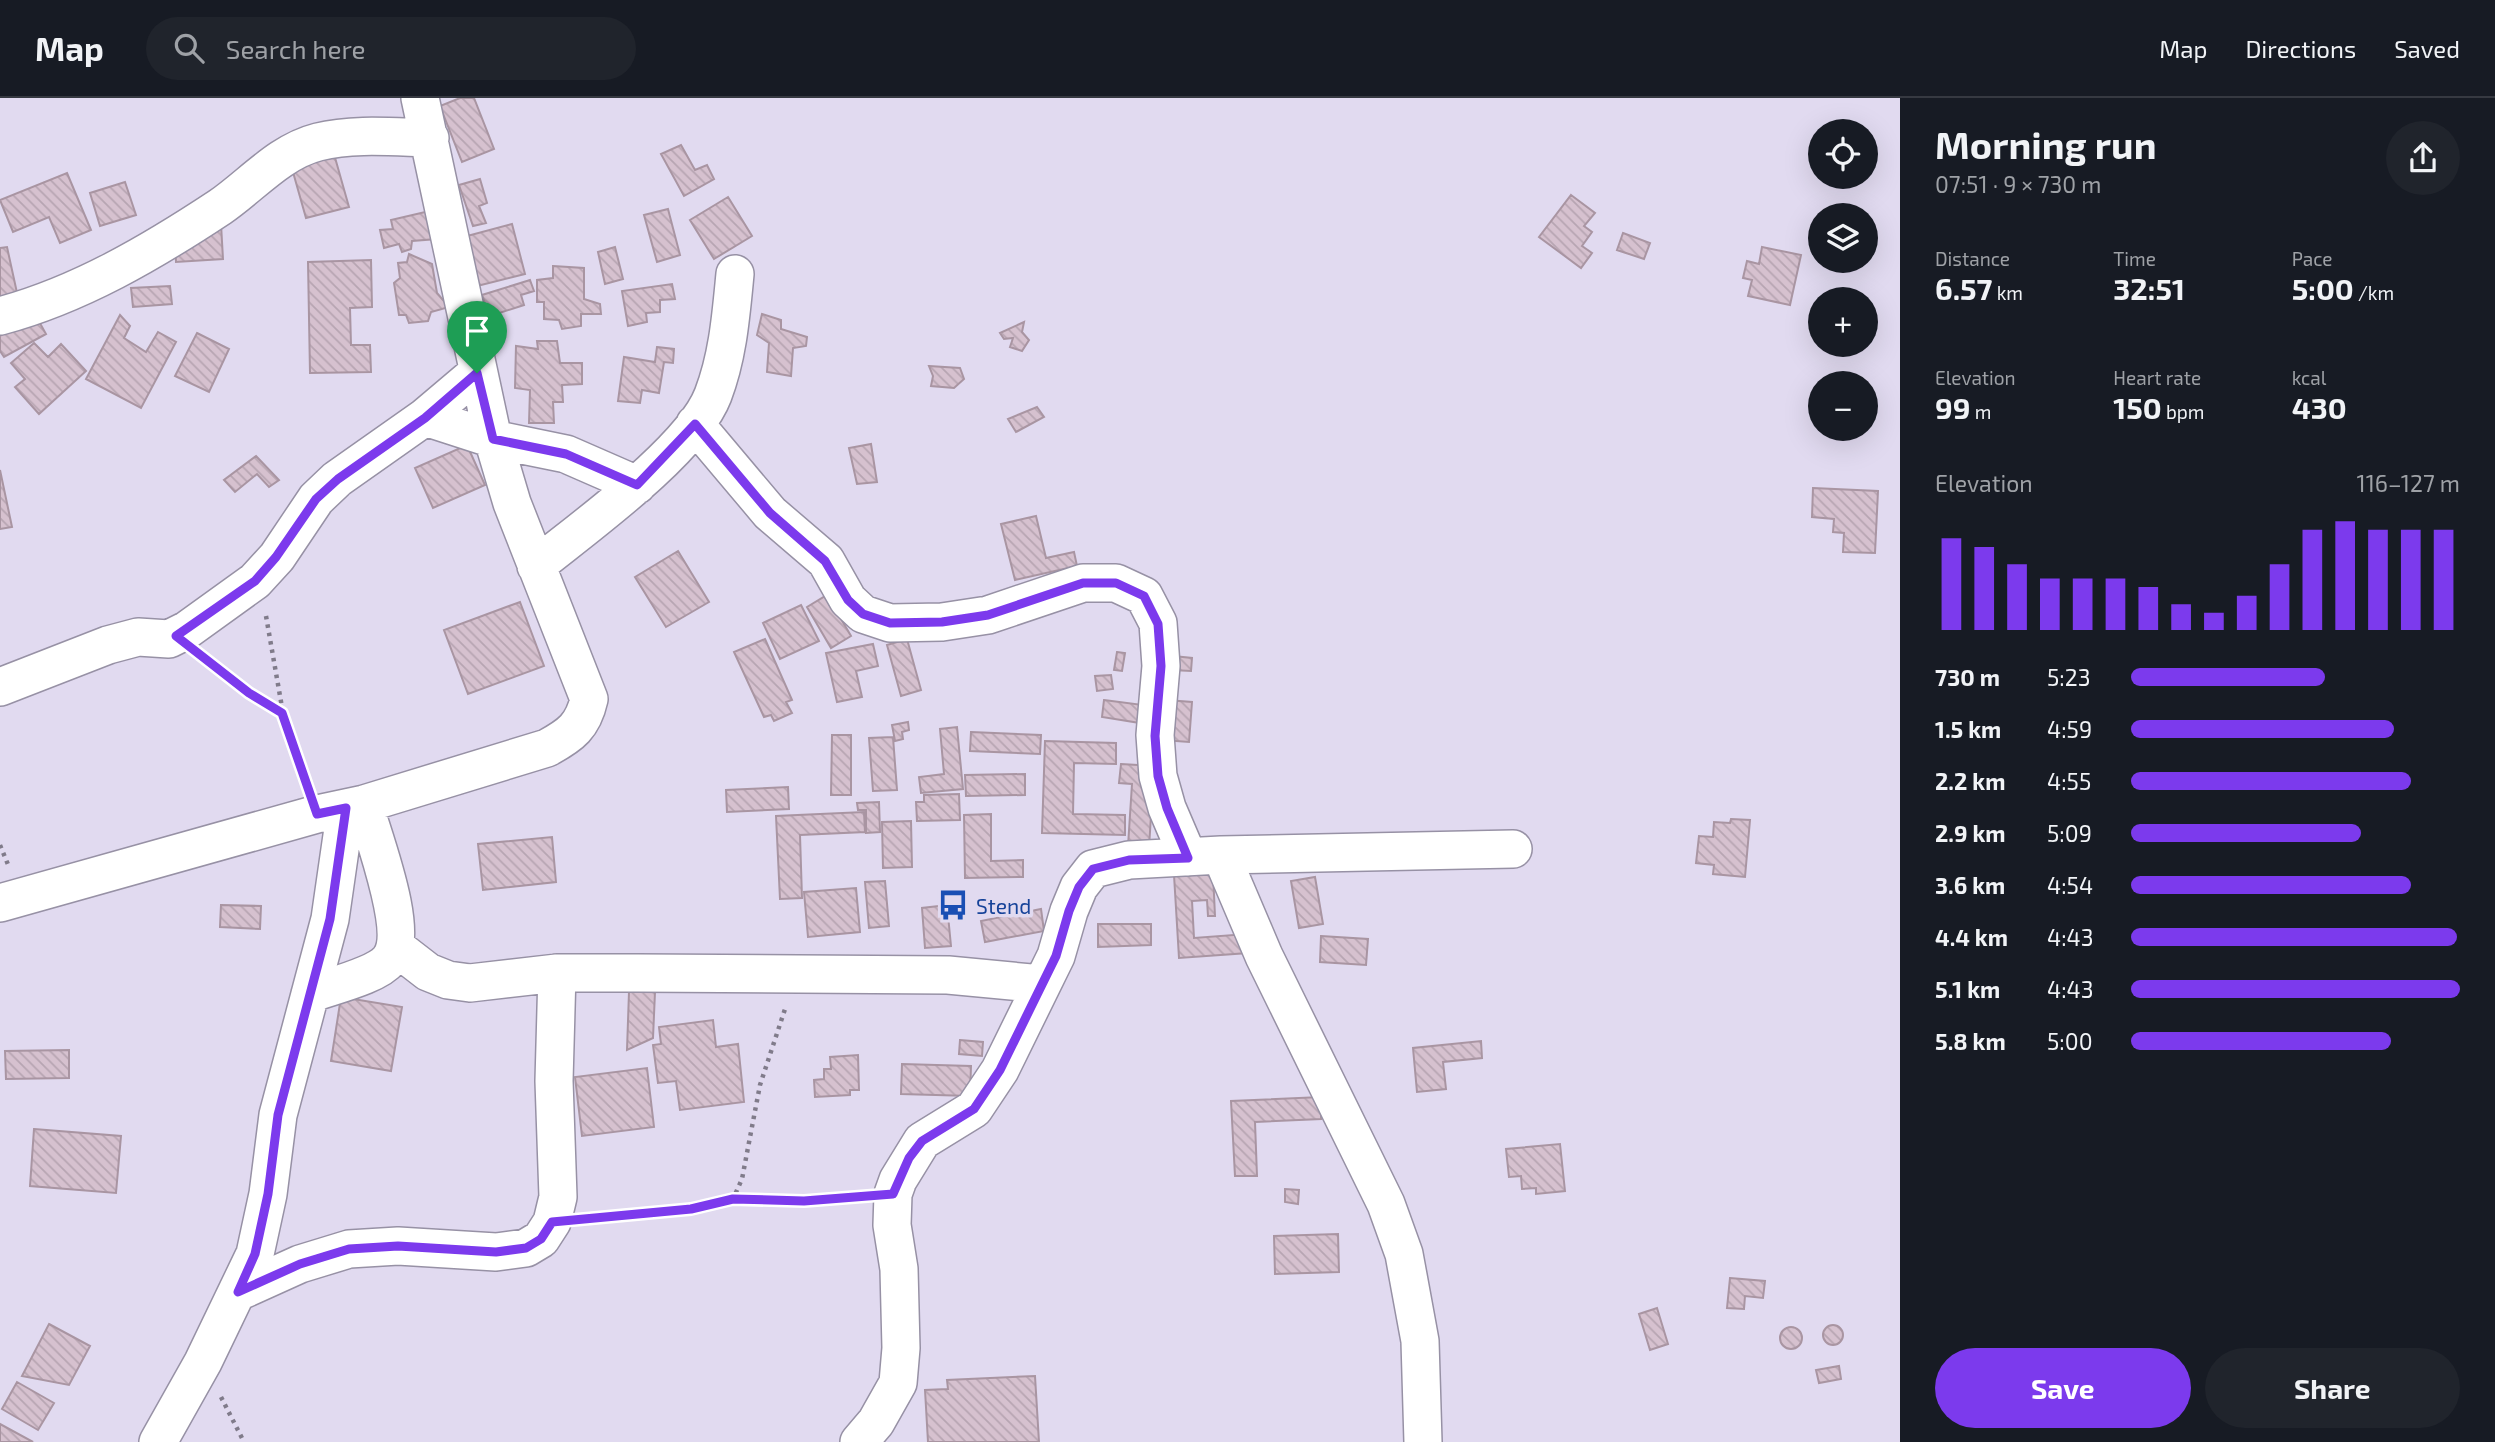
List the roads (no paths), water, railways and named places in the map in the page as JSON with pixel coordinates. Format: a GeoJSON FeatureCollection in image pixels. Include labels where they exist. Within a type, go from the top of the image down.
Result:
{"type":"FeatureCollection","features":[{"type":"Feature","properties":{"kind":"street"},"geometry":{"type":"LineString","coordinates":[[0,903],[342,809],[547,748],[573,734],[586,716],[589,699],[536,566],[493,439],[420,98]]}},
{"type":"Feature","properties":{"kind":"street"},"geometry":{"type":"LineString","coordinates":[[0,316],[76,290],[117,269],[241,192],[273,163],[317,142],[362,136],[430,138]]}},
{"type":"Feature","properties":{"kind":"street"},"geometry":{"type":"LineString","coordinates":[[536,566],[637,485],[695,424],[713,398],[728,346],[735,274]]}},
{"type":"Feature","properties":{"kind":"street"},"geometry":{"type":"LineString","coordinates":[[0,687],[108,645],[138,637],[169,639],[176,636],[255,581],[276,557],[316,499],[338,479],[425,418],[477,373]]}},
{"type":"Feature","properties":{"kind":"street"},"geometry":{"type":"LineString","coordinates":[[425,418],[493,439],[566,454],[637,485]]}},
{"type":"Feature","properties":{"kind":"street"},"geometry":{"type":"LineString","coordinates":[[695,424],[770,513],[825,561],[848,600],[863,614],[890,623],[942,622],[988,615],[1083,583],[1116,583],[1144,596],[1158,624],[1161,666],[1155,736],[1158,776],[1167,808],[1204,856],[1265,956],[1386,1204],[1404,1254],[1420,1341],[1423,1442]]}},
{"type":"Feature","properties":{"kind":"street"},"geometry":{"type":"LineString","coordinates":[[310,994],[378,969],[389,961],[397,948],[396,920],[342,809]]}},
{"type":"Feature","properties":{"kind":"street"},"geometry":{"type":"LineString","coordinates":[[158,1442],[203,1362],[255,1254],[268,1194],[278,1115],[330,919],[342,809]]}},
{"type":"Feature","properties":{"kind":"street"},"geometry":{"type":"LineString","coordinates":[[877,1435],[898,1383],[901,1348],[899,1269],[892,1225],[893,1194],[909,1158],[922,1141],[974,1109],[1000,1070],[1056,956],[1079,887],[1093,869],[1129,860],[1204,856],[1513,849]]}},
{"type":"Feature","properties":{"kind":"street"},"geometry":{"type":"LineString","coordinates":[[397,948],[428,972],[448,980],[470,984],[557,973],[798,973],[948,975],[1042,984]]}},
{"type":"Feature","properties":{"kind":"street"},"geometry":{"type":"LineString","coordinates":[[238,1292],[300,1264],[349,1249],[398,1246],[496,1252],[526,1248],[541,1239],[552,1222],[558,1197],[554,1081],[557,973]]}},
{"type":"Feature","properties":{"kind":"place","name":"Stend"},"geometry":{"type":"Point","coordinates":[953,905]}}]}
